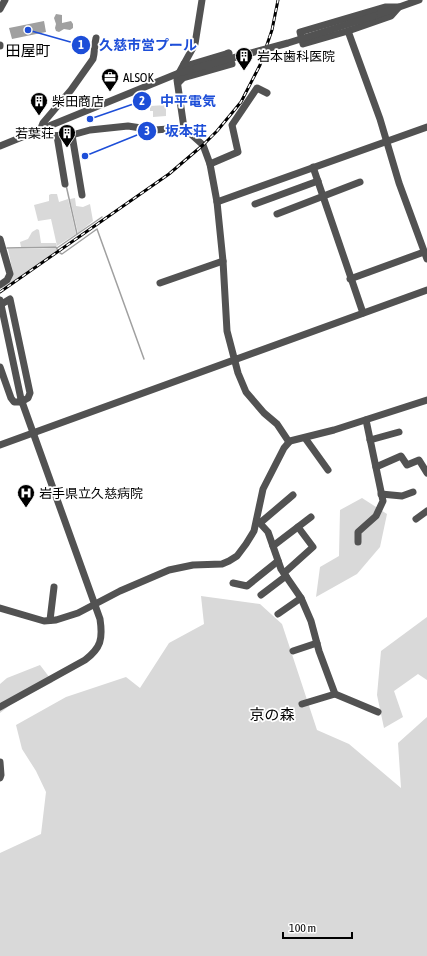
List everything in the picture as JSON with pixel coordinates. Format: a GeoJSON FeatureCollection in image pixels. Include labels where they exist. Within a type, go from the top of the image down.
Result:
{"type":"FeatureCollection","features":[{"type":"Feature","properties":{"kind":"street"},"geometry":{"type":"LineString","coordinates":[[0,9],[5,0]]}},
{"type":"Feature","properties":{"kind":"street"},"geometry":{"type":"LineString","coordinates":[[202,0],[195,44],[179,73],[178,83],[184,128],[203,145],[210,164],[217,202],[224,261],[227,330],[238,373],[246,392],[264,413],[277,424],[289,442]]}},
{"type":"Feature","properties":{"kind":"street"},"geometry":{"type":"LineString","coordinates":[[0,146],[179,73],[288,43],[399,8],[418,0]]}},
{"type":"Feature","properties":{"kind":"street"},"geometry":{"type":"LineString","coordinates":[[385,7],[399,8],[391,16],[348,31],[303,44],[300,32],[385,7]]}},
{"type":"Feature","properties":{"kind":"street"},"geometry":{"type":"LineString","coordinates":[[348,31],[387,140],[399,183],[427,259]]}},
{"type":"Feature","properties":{"kind":"street"},"geometry":{"type":"LineString","coordinates":[[41,128],[43,123],[71,90],[93,59],[96,38]]}},
{"type":"Feature","properties":{"kind":"street"},"geometry":{"type":"LineString","coordinates":[[178,83],[184,78],[232,64],[228,53],[189,64],[184,64]]}},
{"type":"Feature","properties":{"kind":"street"},"geometry":{"type":"LineString","coordinates":[[210,164],[238,152],[232,125],[257,88],[267,93]]}},
{"type":"Feature","properties":{"kind":"street"},"geometry":{"type":"LineString","coordinates":[[41,128],[45,136],[72,135],[90,130],[128,126],[154,130],[184,128]]}},
{"type":"Feature","properties":{"kind":"street"},"geometry":{"type":"LineString","coordinates":[[217,202],[387,140],[427,127]]}},
{"type":"Feature","properties":{"kind":"street"},"geometry":{"type":"LineString","coordinates":[[72,135],[82,195]]}},
{"type":"Feature","properties":{"kind":"street"},"geometry":{"type":"LineString","coordinates":[[57,136],[65,184]]}},
{"type":"Feature","properties":{"kind":"street"},"geometry":{"type":"LineString","coordinates":[[314,167],[362,313]]}},
{"type":"Feature","properties":{"kind":"street"},"geometry":{"type":"LineString","coordinates":[[255,204],[318,181]]}},
{"type":"Feature","properties":{"kind":"street"},"geometry":{"type":"LineString","coordinates":[[277,214],[360,182]]}},
{"type":"Feature","properties":{"kind":"street"},"geometry":{"type":"LineString","coordinates":[[0,239],[10,274],[7,280],[0,285]]}},
{"type":"Feature","properties":{"kind":"street"},"geometry":{"type":"LineString","coordinates":[[350,279],[424,252]]}},
{"type":"Feature","properties":{"kind":"street"},"geometry":{"type":"LineString","coordinates":[[160,283],[224,261]]}},
{"type":"Feature","properties":{"kind":"street"},"geometry":{"type":"LineString","coordinates":[[0,445],[427,290]]}},
{"type":"Feature","properties":{"kind":"street"},"geometry":{"type":"LineString","coordinates":[[0,305],[10,299],[30,393],[28,398],[14,402],[10,398],[0,367]]}},
{"type":"Feature","properties":{"kind":"street"},"geometry":{"type":"LineString","coordinates":[[0,300],[21,401],[100,619],[102,631],[101,640],[92,655],[0,707]]}},
{"type":"Feature","properties":{"kind":"street"},"geometry":{"type":"LineString","coordinates":[[0,608],[44,621],[70,616],[120,591],[169,570],[193,565],[222,564],[230,561],[237,556],[254,531],[258,522],[263,489],[284,448],[289,442],[334,430],[427,400]]}},
{"type":"Feature","properties":{"kind":"street"},"geometry":{"type":"LineString","coordinates":[[358,542],[358,532],[376,516],[383,501],[366,420]]}},
{"type":"Feature","properties":{"kind":"street"},"geometry":{"type":"LineString","coordinates":[[370,440],[399,432]]}},
{"type":"Feature","properties":{"kind":"street"},"geometry":{"type":"LineString","coordinates":[[305,438],[328,470]]}},
{"type":"Feature","properties":{"kind":"street"},"geometry":{"type":"LineString","coordinates":[[376,466],[401,456],[407,465],[419,460],[427,473]]}},
{"type":"Feature","properties":{"kind":"street"},"geometry":{"type":"LineString","coordinates":[[381,494],[402,496],[414,492]]}},
{"type":"Feature","properties":{"kind":"street"},"geometry":{"type":"LineString","coordinates":[[258,522],[293,495]]}},
{"type":"Feature","properties":{"kind":"street"},"geometry":{"type":"LineString","coordinates":[[416,519],[427,511]]}},
{"type":"Feature","properties":{"kind":"street"},"geometry":{"type":"LineString","coordinates":[[273,546],[311,517]]}},
{"type":"Feature","properties":{"kind":"street"},"geometry":{"type":"LineString","coordinates":[[258,522],[268,532],[278,561],[285,575],[301,598],[312,621],[317,643],[335,694]]}},
{"type":"Feature","properties":{"kind":"street"},"geometry":{"type":"LineString","coordinates":[[261,595],[285,575],[313,547],[298,527]]}},
{"type":"Feature","properties":{"kind":"street"},"geometry":{"type":"LineString","coordinates":[[233,583],[247,586],[278,561]]}},
{"type":"Feature","properties":{"kind":"street"},"geometry":{"type":"LineString","coordinates":[[50,620],[54,587]]}},
{"type":"Feature","properties":{"kind":"street"},"geometry":{"type":"LineString","coordinates":[[278,614],[301,598]]}},
{"type":"Feature","properties":{"kind":"street"},"geometry":{"type":"LineString","coordinates":[[293,651],[317,643]]}},
{"type":"Feature","properties":{"kind":"street"},"geometry":{"type":"LineString","coordinates":[[302,704],[335,694],[378,712]]}},
{"type":"Feature","properties":{"kind":"street"},"geometry":{"type":"LineString","coordinates":[[0,762],[0,778]]}},
{"type":"Feature","properties":{"kind":"shaded area"},"geometry":{"type":"Polygon","coordinates":[[[56,14],[62,15],[62,23],[71,21],[73,28],[70,30],[64,29],[59,32],[56,31],[54,18],[56,14]]]}},
{"type":"Feature","properties":{"kind":"shaded area"},"geometry":{"type":"Polygon","coordinates":[[[44,21],[46,32],[12,39],[9,28],[44,21]]]}},
{"type":"Feature","properties":{"kind":"shaded area"},"geometry":{"type":"Polygon","coordinates":[[[166,105],[166,116],[153,117],[153,111],[150,111],[150,106],[166,105]]]}},
{"type":"Feature","properties":{"kind":"shaded area"},"geometry":{"type":"Polygon","coordinates":[[[57,194],[59,202],[68,199],[76,234],[57,246],[51,219],[38,221],[34,205],[49,201],[49,195],[57,194]]]}},
{"type":"Feature","properties":{"kind":"shaded area"},"geometry":{"type":"Polygon","coordinates":[[[75,198],[76,206],[83,207],[90,204],[93,221],[78,233],[70,199],[75,198]]]}},
{"type":"Feature","properties":{"kind":"shaded area"},"geometry":{"type":"Polygon","coordinates":[[[37,229],[39,230],[41,243],[56,243],[57,246],[21,247],[20,242],[28,239],[32,232],[37,229]]]}},
{"type":"Feature","properties":{"kind":"shaded area"},"geometry":{"type":"Polygon","coordinates":[[[56,248],[57,251],[4,288],[4,285],[13,273],[8,249],[56,248]]]}},
{"type":"Feature","properties":{"kind":"shaded area"},"geometry":{"type":"Polygon","coordinates":[[[362,498],[387,514],[380,547],[357,574],[316,597],[320,567],[339,556],[340,510],[362,498]]]}},
{"type":"Feature","properties":{"kind":"shaded area"},"geometry":{"type":"Polygon","coordinates":[[[201,596],[260,604],[282,624],[317,730],[349,744],[401,788],[398,743],[427,717],[427,956],[0,956],[0,853],[41,834],[46,792],[36,771],[22,749],[16,725],[66,697],[126,677],[140,688],[169,643],[204,624],[201,596]]]}},
{"type":"Feature","properties":{"kind":"shaded area"},"geometry":{"type":"Polygon","coordinates":[[[427,617],[427,680],[418,674],[394,691],[403,717],[384,728],[377,695],[381,651],[427,617]]]}},
{"type":"Feature","properties":{"kind":"shaded area"},"geometry":{"type":"Polygon","coordinates":[[[40,665],[53,682],[14,702],[0,713],[0,684],[7,678],[40,665]]]}},
{"type":"Feature","properties":{"kind":"waterway"},"geometry":{"type":"LineString","coordinates":[[66,185],[77,234]]}},
{"type":"Feature","properties":{"kind":"waterway"},"geometry":{"type":"LineString","coordinates":[[57,248],[102,217]]}},
{"type":"Feature","properties":{"kind":"waterway"},"geometry":{"type":"LineString","coordinates":[[60,253],[62,254],[97,229],[144,359]]}},
{"type":"Feature","properties":{"kind":"waterway"},"geometry":{"type":"LineString","coordinates":[[7,248],[56,247],[58,251]]}},
{"type":"Feature","properties":{"kind":"railway"},"geometry":{"type":"LineString","coordinates":[[0,292],[169,174],[217,131],[241,102],[260,65],[272,30],[278,0]]}},
{"type":"Feature","properties":{"kind":"place","name":"久慈市営プール"},"geometry":{"type":"Point","coordinates":[28,30]}},
{"type":"Feature","properties":{"kind":"place","name":"岩本歯科医院"},"geometry":{"type":"Point","coordinates":[244,71]}},
{"type":"Feature","properties":{"kind":"place","name":"ALSOK"},"geometry":{"type":"Point","coordinates":[110,92]}},
{"type":"Feature","properties":{"kind":"place","name":"柴田商店"},"geometry":{"type":"Point","coordinates":[39,116]}},
{"type":"Feature","properties":{"kind":"place","name":"中平電気"},"geometry":{"type":"Point","coordinates":[90,119]}},
{"type":"Feature","properties":{"kind":"place","name":"若葉荘"},"geometry":{"type":"Point","coordinates":[67,148]}},
{"type":"Feature","properties":{"kind":"place","name":"坂本荘"},"geometry":{"type":"Point","coordinates":[85,156]}},
{"type":"Feature","properties":{"kind":"place","name":"岩手県立久慈病院"},"geometry":{"type":"Point","coordinates":[26,508]}},
{"type":"Feature","properties":{"kind":"district","name":"田屋町"},"geometry":{"type":"Point","coordinates":[28,51]}},
{"type":"Feature","properties":{"kind":"district","name":"京の森"},"geometry":{"type":"Point","coordinates":[272,715]}}]}
